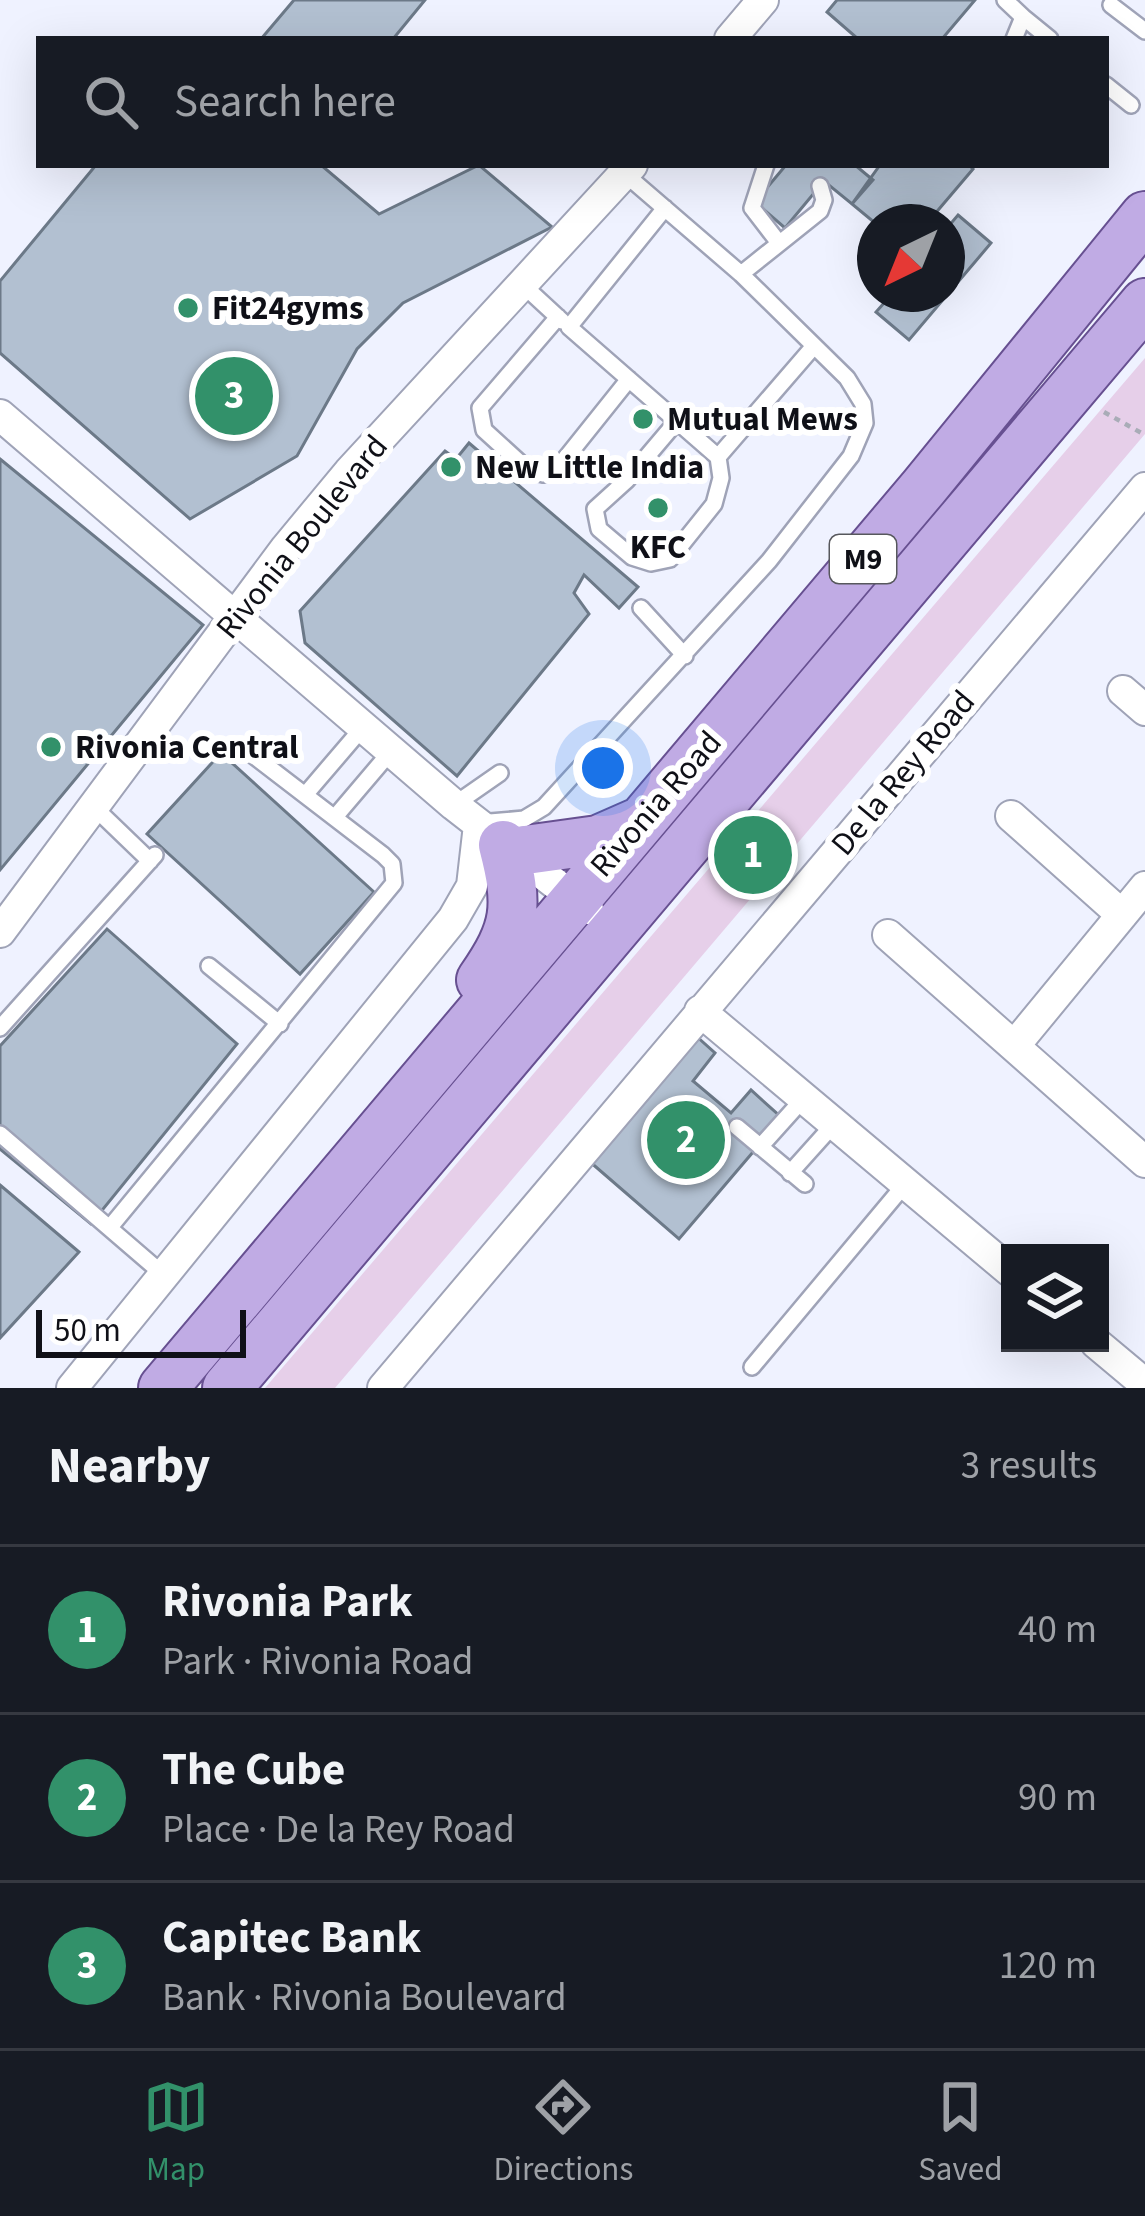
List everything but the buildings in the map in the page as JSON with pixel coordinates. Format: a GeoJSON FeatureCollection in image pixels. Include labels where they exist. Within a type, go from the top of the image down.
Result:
{"type":"FeatureCollection","features":[{"type":"Feature","properties":{"kind":"main road","name":"Rivonia Road"},"geometry":{"type":"LineString","coordinates":[[163,1388],[645,820],[1145,216]]}},
{"type":"Feature","properties":{"kind":"main road","name":"Rivonia Road"},"geometry":{"type":"LineString","coordinates":[[227,1388],[1145,303]]}},
{"type":"Feature","properties":{"kind":"main road"},"geometry":{"type":"LineString","coordinates":[[376,1138],[408,1074],[507,942],[512,898],[485,829],[598,840],[645,820]]}},
{"type":"Feature","properties":{"kind":"street"},"geometry":{"type":"LineString","coordinates":[[733,36],[764,0]]}},
{"type":"Feature","properties":{"kind":"street","name":"Rivonia Boulevard"},"geometry":{"type":"LineString","coordinates":[[0,932],[349,472],[628,170]]}},
{"type":"Feature","properties":{"kind":"street"},"geometry":{"type":"LineString","coordinates":[[0,416],[485,829],[615,930]]}},
{"type":"Feature","properties":{"kind":"street","name":"De la Rey Road"},"geometry":{"type":"LineString","coordinates":[[383,1388],[1145,488]]}},
{"type":"Feature","properties":{"kind":"street"},"geometry":{"type":"LineString","coordinates":[[1011,816],[1138,900],[1016,1045]]}},
{"type":"Feature","properties":{"kind":"street"},"geometry":{"type":"LineString","coordinates":[[72,1388],[453,919],[472,886],[485,829]]}},
{"type":"Feature","properties":{"kind":"street"},"geometry":{"type":"LineString","coordinates":[[888,934],[1145,1162]]}},
{"type":"Feature","properties":{"kind":"street"},"geometry":{"type":"LineString","coordinates":[[700,1011],[1001,1263]]}},
{"type":"Feature","properties":{"kind":"street"},"geometry":{"type":"LineString","coordinates":[[1106,1352],[1141,1382]]}},
{"type":"Feature","properties":{"kind":"lane"},"geometry":{"type":"LineString","coordinates":[[1005,0],[1046,36]]}},
{"type":"Feature","properties":{"kind":"lane"},"geometry":{"type":"LineString","coordinates":[[1110,2],[1145,31]]}},
{"type":"Feature","properties":{"kind":"lane"},"geometry":{"type":"LineString","coordinates":[[1015,36],[1023,17]]}},
{"type":"Feature","properties":{"kind":"lane"},"geometry":{"type":"LineString","coordinates":[[1109,87],[1131,105]]}},
{"type":"Feature","properties":{"kind":"lane"},"geometry":{"type":"LineString","coordinates":[[765,168],[751,203],[779,242]]}},
{"type":"Feature","properties":{"kind":"lane"},"geometry":{"type":"LineString","coordinates":[[485,829],[524,819],[544,807],[686,656],[769,561],[859,440],[865,422],[863,404],[848,378],[628,170]]}},
{"type":"Feature","properties":{"kind":"lane"},"geometry":{"type":"LineString","coordinates":[[741,274],[820,211],[824,200],[820,186]]}},
{"type":"Feature","properties":{"kind":"lane"},"geometry":{"type":"LineString","coordinates":[[629,379],[556,469],[543,474],[529,471],[484,430],[480,408],[665,208]]}},
{"type":"Feature","properties":{"kind":"lane"},"geometry":{"type":"LineString","coordinates":[[523,285],[718,457]]}},
{"type":"Feature","properties":{"kind":"lane"},"geometry":{"type":"LineString","coordinates":[[676,422],[628,480],[595,509],[599,529],[632,557],[651,563],[670,560],[692,533],[719,490],[718,457],[814,346]]}},
{"type":"Feature","properties":{"kind":"lane"},"geometry":{"type":"LineString","coordinates":[[641,608],[686,656]]}},
{"type":"Feature","properties":{"kind":"lane"},"geometry":{"type":"LineString","coordinates":[[305,795],[364,726]]}},
{"type":"Feature","properties":{"kind":"lane"},"geometry":{"type":"LineString","coordinates":[[111,1226],[394,884],[392,864],[241,746]]}},
{"type":"Feature","properties":{"kind":"lane"},"geometry":{"type":"LineString","coordinates":[[335,817],[392,751]]}},
{"type":"Feature","properties":{"kind":"lane"},"geometry":{"type":"LineString","coordinates":[[485,829],[500,773]]}},
{"type":"Feature","properties":{"kind":"lane"},"geometry":{"type":"LineString","coordinates":[[0,1028],[153,858],[95,808]]}},
{"type":"Feature","properties":{"kind":"lane"},"geometry":{"type":"LineString","coordinates":[[209,966],[280,1024]]}},
{"type":"Feature","properties":{"kind":"lane"},"geometry":{"type":"LineString","coordinates":[[760,1148],[804,1098]]}},
{"type":"Feature","properties":{"kind":"lane"},"geometry":{"type":"LineString","coordinates":[[790,1173],[834,1124]]}},
{"type":"Feature","properties":{"kind":"lane"},"geometry":{"type":"LineString","coordinates":[[737,1127],[805,1184]]}},
{"type":"Feature","properties":{"kind":"lane"},"geometry":{"type":"LineString","coordinates":[[0,1134],[165,1276]]}},
{"type":"Feature","properties":{"kind":"lane"},"geometry":{"type":"LineString","coordinates":[[752,1367],[906,1183]]}},
{"type":"Feature","properties":{"kind":"path"},"geometry":{"type":"LineString","coordinates":[[1104,412],[1145,435]]}},
{"type":"Feature","properties":{"kind":"shaded area"},"geometry":{"type":"Polygon","coordinates":[[[1145,358],[1145,434],[335,1388],[265,1388],[1145,358]]]}},
{"type":"Feature","properties":{"kind":"place","name":"Fit24gyms"},"geometry":{"type":"Point","coordinates":[188,308]}},
{"type":"Feature","properties":{"kind":"place","name":"Capitec Bank"},"geometry":{"type":"Point","coordinates":[234,396]}},
{"type":"Feature","properties":{"kind":"place","name":"Mutual Mews"},"geometry":{"type":"Point","coordinates":[643,419]}},
{"type":"Feature","properties":{"kind":"place","name":"New Little India"},"geometry":{"type":"Point","coordinates":[451,467]}},
{"type":"Feature","properties":{"kind":"place","name":"KFC"},"geometry":{"type":"Point","coordinates":[658,508]}},
{"type":"Feature","properties":{"kind":"place","name":"Rivonia Central"},"geometry":{"type":"Point","coordinates":[51,747]}},
{"type":"Feature","properties":{"kind":"place","name":"Rivonia Park"},"geometry":{"type":"Point","coordinates":[753,855]}},
{"type":"Feature","properties":{"kind":"place","name":"The Cube"},"geometry":{"type":"Point","coordinates":[686,1140]}}]}
